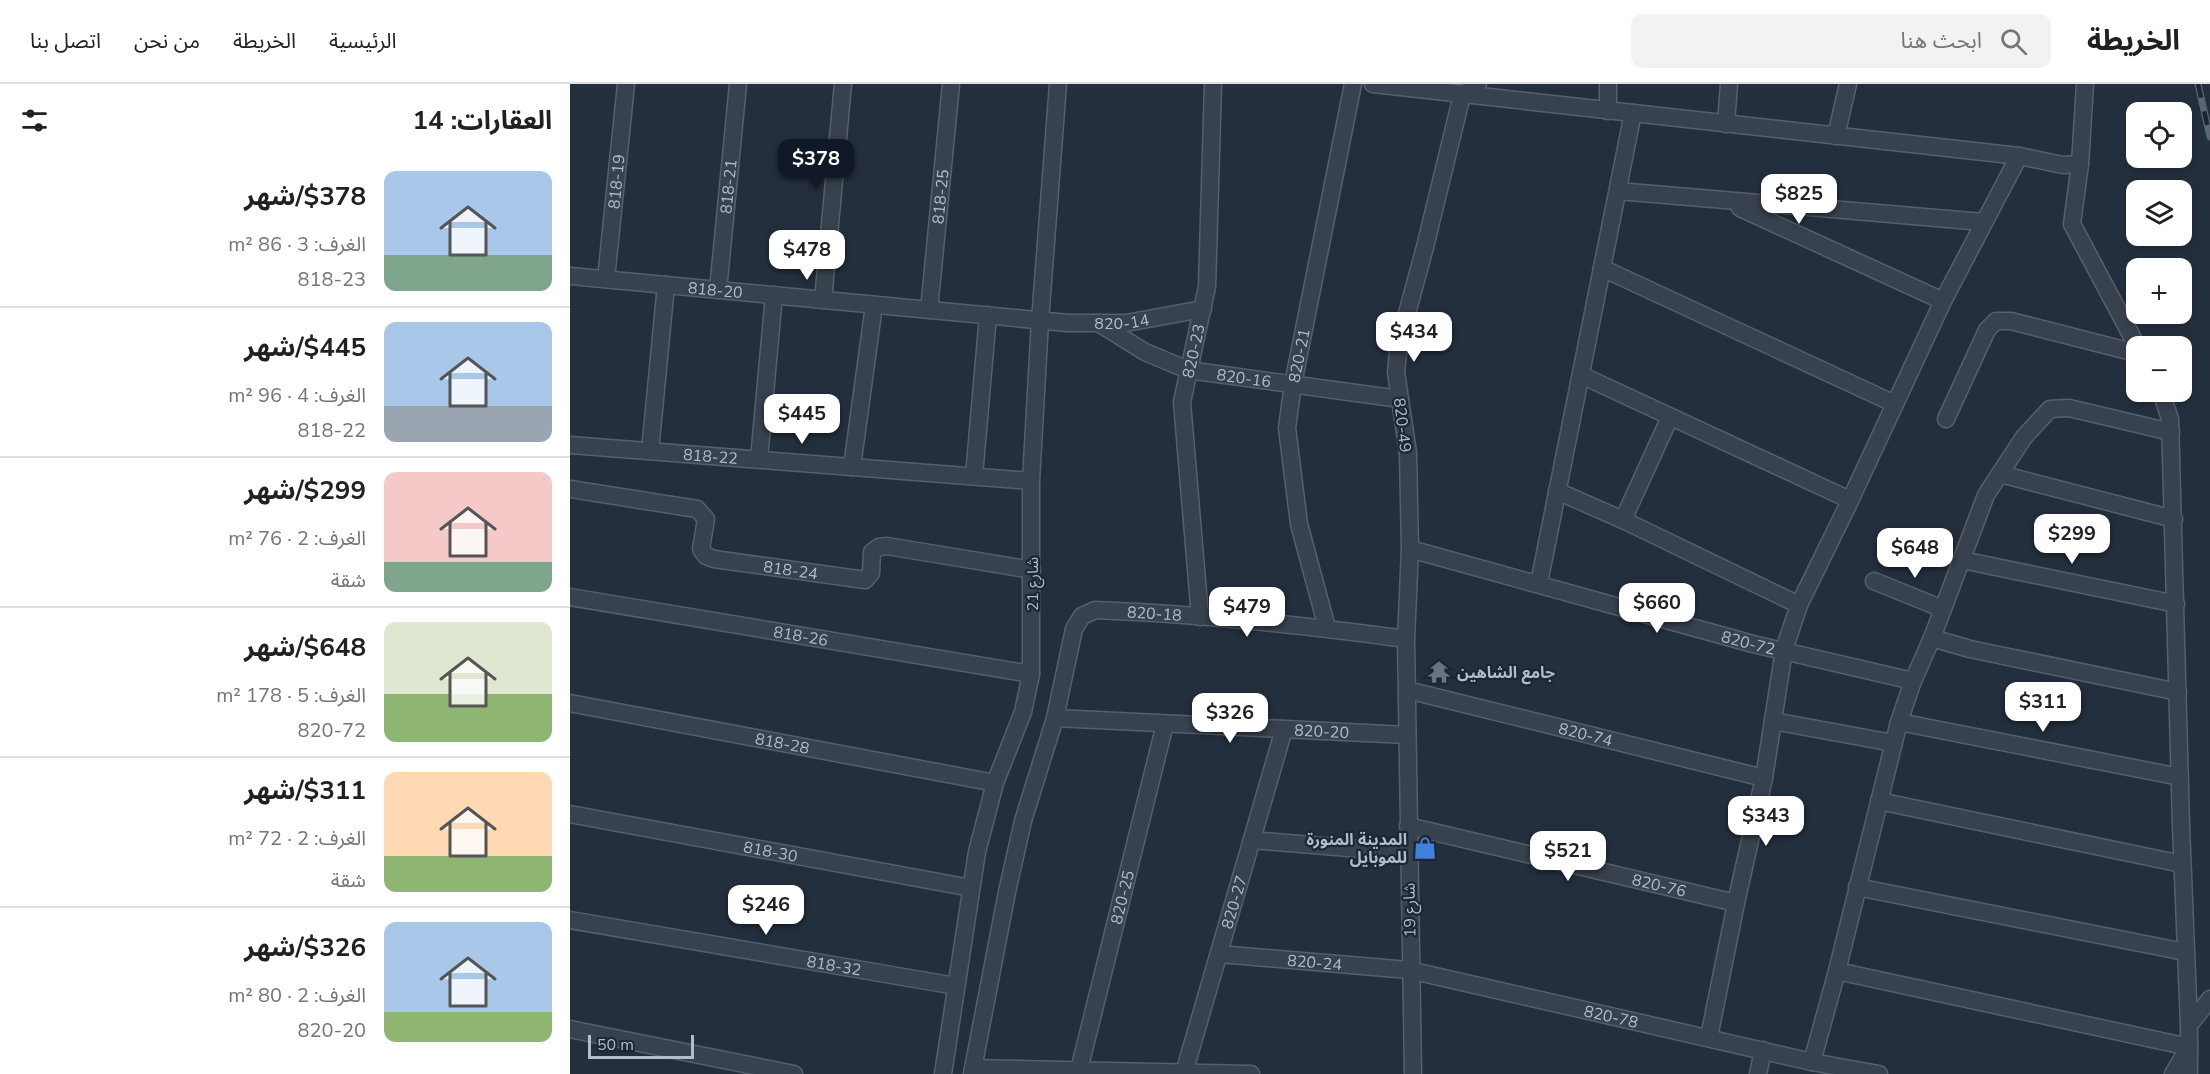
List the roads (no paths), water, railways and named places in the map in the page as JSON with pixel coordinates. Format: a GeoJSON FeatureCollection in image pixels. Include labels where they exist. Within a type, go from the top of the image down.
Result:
{"type":"FeatureCollection","features":[{"type":"Feature","properties":{"kind":"street","name":"818-19"},"geometry":{"type":"LineString","coordinates":[[606,279],[626,84]]}},
{"type":"Feature","properties":{"kind":"street","name":"818-21"},"geometry":{"type":"LineString","coordinates":[[718,290],[738,84]]}},
{"type":"Feature","properties":{"kind":"street"},"geometry":{"type":"LineString","coordinates":[[823,300],[843,84]]}},
{"type":"Feature","properties":{"kind":"street","name":"818-25"},"geometry":{"type":"LineString","coordinates":[[929,310],[951,84]]}},
{"type":"Feature","properties":{"kind":"street","name":"شارع 21"},"geometry":{"type":"LineString","coordinates":[[943,1074],[977,852],[995,783],[1023,711],[1031,674],[1031,481],[1040,321],[1058,84]]}},
{"type":"Feature","properties":{"kind":"street","name":"820-23"},"geometry":{"type":"LineString","coordinates":[[1200,617],[1182,411],[1183,393],[1207,287],[1213,84]]}},
{"type":"Feature","properties":{"kind":"street","name":"820-21"},"geometry":{"type":"LineString","coordinates":[[1327,628],[1299,524],[1287,428],[1293,384],[1353,84]]}},
{"type":"Feature","properties":{"kind":"street"},"geometry":{"type":"LineString","coordinates":[[1373,84],[2019,156],[2063,165],[2080,164]]}},
{"type":"Feature","properties":{"kind":"street"},"geometry":{"type":"LineString","coordinates":[[1462,95],[1478,84]]}},
{"type":"Feature","properties":{"kind":"street"},"geometry":{"type":"LineString","coordinates":[[1608,84],[1608,111]]}},
{"type":"Feature","properties":{"kind":"street"},"geometry":{"type":"LineString","coordinates":[[1726,124],[1729,84]]}},
{"type":"Feature","properties":{"kind":"street"},"geometry":{"type":"LineString","coordinates":[[1836,136],[1848,84]]}},
{"type":"Feature","properties":{"kind":"street"},"geometry":{"type":"LineString","coordinates":[[2085,84],[2080,164],[2072,224],[2132,336]]}},
{"type":"Feature","properties":{"kind":"street","name":"820-49"},"geometry":{"type":"LineString","coordinates":[[1406,639],[1410,549],[1408,453],[1396,372],[1398,343],[1425,247],[1462,95]]}},
{"type":"Feature","properties":{"kind":"street"},"geometry":{"type":"LineString","coordinates":[[1539,583],[1633,113]]}},
{"type":"Feature","properties":{"kind":"street"},"geometry":{"type":"LineString","coordinates":[[1709,1037],[1764,778],[1784,650],[1799,605],[1942,301],[2019,156]]}},
{"type":"Feature","properties":{"kind":"street"},"geometry":{"type":"LineString","coordinates":[[1618,192],[1983,222]]}},
{"type":"Feature","properties":{"kind":"street"},"geometry":{"type":"LineString","coordinates":[[1728,202],[1942,301]]}},
{"type":"Feature","properties":{"kind":"street"},"geometry":{"type":"LineString","coordinates":[[1602,268],[1894,404]]}},
{"type":"Feature","properties":{"kind":"street","name":"818-20"},"geometry":{"type":"LineString","coordinates":[[570,276],[1040,321]]}},
{"type":"Feature","properties":{"kind":"street"},"geometry":{"type":"LineString","coordinates":[[650,451],[666,285]]}},
{"type":"Feature","properties":{"kind":"street"},"geometry":{"type":"LineString","coordinates":[[759,459],[774,295]]}},
{"type":"Feature","properties":{"kind":"street"},"geometry":{"type":"LineString","coordinates":[[852,467],[874,305]]}},
{"type":"Feature","properties":{"kind":"street","name":"820-14"},"geometry":{"type":"LineString","coordinates":[[1040,321],[1100,324],[1203,309]]}},
{"type":"Feature","properties":{"kind":"street"},"geometry":{"type":"LineString","coordinates":[[974,476],[988,315]]}},
{"type":"Feature","properties":{"kind":"street"},"geometry":{"type":"LineString","coordinates":[[1946,419],[1987,330],[1996,321],[2011,321],[2126,350]]}},
{"type":"Feature","properties":{"kind":"street","name":"820-16"},"geometry":{"type":"LineString","coordinates":[[1100,324],[1145,352],[1188,370],[1400,399]]}},
{"type":"Feature","properties":{"kind":"street"},"geometry":{"type":"LineString","coordinates":[[1581,375],[1850,500]]}},
{"type":"Feature","properties":{"kind":"street"},"geometry":{"type":"LineString","coordinates":[[2164,402],[2170,419],[2171,432],[2189,1074]]}},
{"type":"Feature","properties":{"kind":"street"},"geometry":{"type":"LineString","coordinates":[[1824,1066],[1837,971],[1893,743],[1913,681],[1932,639],[1986,495],[2024,437],[2050,409],[2069,408],[2171,432]]}},
{"type":"Feature","properties":{"kind":"street"},"geometry":{"type":"LineString","coordinates":[[1623,520],[1670,417]]}},
{"type":"Feature","properties":{"kind":"street","name":"818-22"},"geometry":{"type":"LineString","coordinates":[[570,445],[1031,481]]}},
{"type":"Feature","properties":{"kind":"street"},"geometry":{"type":"LineString","coordinates":[[2000,474],[2174,519]]}},
{"type":"Feature","properties":{"kind":"street","name":"818-24"},"geometry":{"type":"LineString","coordinates":[[570,489],[697,509],[706,519],[701,549],[706,556],[714,559],[865,580],[871,573],[872,552],[879,547],[887,546],[1032,570]]}},
{"type":"Feature","properties":{"kind":"street"},"geometry":{"type":"LineString","coordinates":[[1557,491],[1623,520],[1799,605]]}},
{"type":"Feature","properties":{"kind":"street","name":"820-72"},"geometry":{"type":"LineString","coordinates":[[1410,549],[1753,644],[1913,681]]}},
{"type":"Feature","properties":{"kind":"street"},"geometry":{"type":"LineString","coordinates":[[1962,560],[2176,604]]}},
{"type":"Feature","properties":{"kind":"street"},"geometry":{"type":"LineString","coordinates":[[1874,581],[1943,609]]}},
{"type":"Feature","properties":{"kind":"street","name":"818-26"},"geometry":{"type":"LineString","coordinates":[[570,597],[1031,674]]}},
{"type":"Feature","properties":{"kind":"street","name":"820-18"},"geometry":{"type":"LineString","coordinates":[[1055,718],[1077,622],[1082,616],[1095,610],[1327,628],[1406,639]]}},
{"type":"Feature","properties":{"kind":"street","name":"شارع 19"},"geometry":{"type":"LineString","coordinates":[[1406,639],[1413,1074]]}},
{"type":"Feature","properties":{"kind":"street"},"geometry":{"type":"LineString","coordinates":[[1932,639],[2178,692]]}},
{"type":"Feature","properties":{"kind":"street","name":"820-74"},"geometry":{"type":"LineString","coordinates":[[1407,690],[1764,778]]}},
{"type":"Feature","properties":{"kind":"street","name":"818-28"},"geometry":{"type":"LineString","coordinates":[[570,703],[995,783]]}},
{"type":"Feature","properties":{"kind":"street"},"geometry":{"type":"LineString","coordinates":[[1055,718],[1014,856],[973,1071],[1080,1070],[1251,1074]]}},
{"type":"Feature","properties":{"kind":"street","name":"820-20"},"geometry":{"type":"LineString","coordinates":[[1055,718],[1407,735]]}},
{"type":"Feature","properties":{"kind":"street"},"geometry":{"type":"LineString","coordinates":[[1773,721],[1893,743]]}},
{"type":"Feature","properties":{"kind":"street"},"geometry":{"type":"LineString","coordinates":[[1899,722],[2180,777]]}},
{"type":"Feature","properties":{"kind":"street","name":"820-25"},"geometry":{"type":"LineString","coordinates":[[1080,1070],[1165,724]]}},
{"type":"Feature","properties":{"kind":"street","name":"820-27"},"geometry":{"type":"LineString","coordinates":[[1184,1072],[1284,729]]}},
{"type":"Feature","properties":{"kind":"street"},"geometry":{"type":"LineString","coordinates":[[1880,801],[2182,864]]}},
{"type":"Feature","properties":{"kind":"street","name":"818-30"},"geometry":{"type":"LineString","coordinates":[[570,814],[971,888]]}},
{"type":"Feature","properties":{"kind":"street","name":"820-76"},"geometry":{"type":"LineString","coordinates":[[1408,826],[1736,903]]}},
{"type":"Feature","properties":{"kind":"street"},"geometry":{"type":"LineString","coordinates":[[1252,840],[1408,853]]}},
{"type":"Feature","properties":{"kind":"street"},"geometry":{"type":"LineString","coordinates":[[1857,887],[2185,952]]}},
{"type":"Feature","properties":{"kind":"street","name":"818-32"},"geometry":{"type":"LineString","coordinates":[[570,920],[956,987]]}},
{"type":"Feature","properties":{"kind":"street","name":"820-24"},"geometry":{"type":"LineString","coordinates":[[1219,954],[1410,970]]}},
{"type":"Feature","properties":{"kind":"street","name":"820-78"},"geometry":{"type":"LineString","coordinates":[[1410,970],[1709,1037],[1824,1066],[1879,1074]]}},
{"type":"Feature","properties":{"kind":"street"},"geometry":{"type":"LineString","coordinates":[[1837,971],[2189,1047]]}},
{"type":"Feature","properties":{"kind":"street"},"geometry":{"type":"LineString","coordinates":[[2189,1025],[2210,999]]}},
{"type":"Feature","properties":{"kind":"street"},"geometry":{"type":"LineString","coordinates":[[570,1029],[794,1074]]}},
{"type":"Feature","properties":{"kind":"street"},"geometry":{"type":"LineString","coordinates":[[2173,1074],[2189,1047]]}},
{"type":"Feature","properties":{"kind":"street"},"geometry":{"type":"LineString","coordinates":[[1758,1074],[1763,1050]]}},
{"type":"Feature","properties":{"kind":"railway"},"geometry":{"type":"LineString","coordinates":[[2198,84],[2210,137]]}},
{"type":"Feature","properties":{"kind":"place","name":"جامع الشاهين"},"geometry":{"type":"Point","coordinates":[1439,672]}},
{"type":"Feature","properties":{"kind":"place","name":"المدينة المنورة للموبايل"},"geometry":{"type":"Point","coordinates":[1425,848]}}]}
